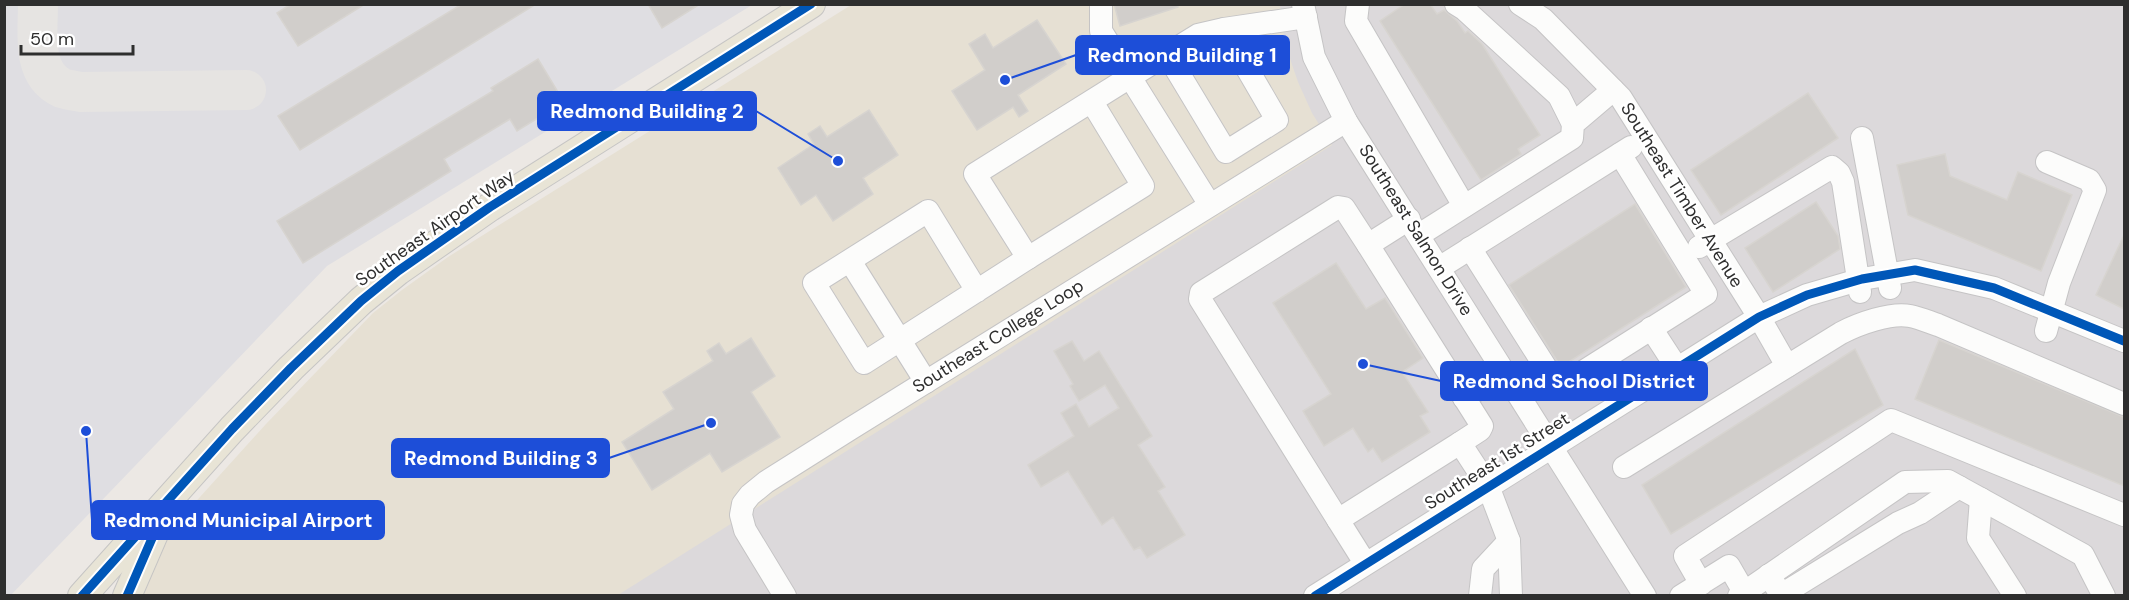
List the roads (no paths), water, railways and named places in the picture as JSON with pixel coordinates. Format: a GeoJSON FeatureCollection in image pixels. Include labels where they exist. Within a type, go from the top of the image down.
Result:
{"type":"FeatureCollection","features":[{"type":"Feature","properties":{"kind":"main road","name":"Southeast Airport Way"},"geometry":{"type":"LineString","coordinates":[[82,596],[232,429],[361,301],[490,207],[811,4]]}},
{"type":"Feature","properties":{"kind":"main road"},"geometry":{"type":"LineString","coordinates":[[127,596],[167,502]]}},
{"type":"Feature","properties":{"kind":"street"},"geometry":{"type":"LineString","coordinates":[[1101,4],[1101,31],[1210,205]]}},
{"type":"Feature","properties":{"kind":"street"},"geometry":{"type":"LineString","coordinates":[[1358,4],[1356,21],[1464,206]]}},
{"type":"Feature","properties":{"kind":"street"},"geometry":{"type":"LineString","coordinates":[[1368,245],[1464,206],[1572,138],[1573,124],[1559,96],[1464,9],[1455,4]]}},
{"type":"Feature","properties":{"kind":"street","name":"Southeast Timber Avenue"},"geometry":{"type":"LineString","coordinates":[[1520,4],[1548,12],[1621,98],[1759,317],[1787,366]]}},
{"type":"Feature","properties":{"kind":"street"},"geometry":{"type":"LineString","coordinates":[[1028,258],[975,174],[1198,35],[1304,11]]}},
{"type":"Feature","properties":{"kind":"street","name":"Southeast Salmon Drive"},"geometry":{"type":"LineString","coordinates":[[1304,11],[1314,57],[1346,121],[1645,596]]}},
{"type":"Feature","properties":{"kind":"street"},"geometry":{"type":"LineString","coordinates":[[1167,54],[1226,152],[1277,120],[1224,29]]}},
{"type":"Feature","properties":{"kind":"street"},"geometry":{"type":"LineString","coordinates":[[1573,124],[1613,90]]}},
{"type":"Feature","properties":{"kind":"street"},"geometry":{"type":"LineString","coordinates":[[977,291],[928,211],[814,283],[864,363],[1143,186],[1092,102]]}},
{"type":"Feature","properties":{"kind":"street","name":"Southeast College Loop"},"geometry":{"type":"LineString","coordinates":[[785,596],[745,530],[741,515],[743,504],[750,495],[766,482],[1346,121]]}},
{"type":"Feature","properties":{"kind":"street"},"geometry":{"type":"LineString","coordinates":[[1439,268],[1646,138]]}},
{"type":"Feature","properties":{"kind":"street"},"geometry":{"type":"LineString","coordinates":[[1862,138],[1890,288]]}},
{"type":"Feature","properties":{"kind":"street"},"geometry":{"type":"LineString","coordinates":[[1470,248],[1553,380],[1567,382],[1706,294],[1620,154]]}},
{"type":"Feature","properties":{"kind":"street"},"geometry":{"type":"LineString","coordinates":[[2046,331],[2059,283],[2096,190],[2089,180],[2047,162]]}},
{"type":"Feature","properties":{"kind":"street"},"geometry":{"type":"LineString","coordinates":[[1699,247],[1832,167],[1839,173],[1843,182],[1860,292]]}},
{"type":"Feature","properties":{"kind":"street"},"geometry":{"type":"LineString","coordinates":[[1338,520],[1480,430],[1482,426],[1344,208],[1338,207],[1201,293],[1200,299],[1338,520],[1365,563]]}},
{"type":"Feature","properties":{"kind":"street"},"geometry":{"type":"LineString","coordinates":[[850,261],[926,382]]}},
{"type":"Feature","properties":{"kind":"street","name":"Southeast 1st Street"},"geometry":{"type":"LineString","coordinates":[[1315,596],[1759,317],[1818,291],[1862,279],[1915,270],[1994,288],[2124,341]]}},
{"type":"Feature","properties":{"kind":"street"},"geometry":{"type":"LineString","coordinates":[[1624,467],[1857,324],[1909,315],[1938,325],[2124,404]]}},
{"type":"Feature","properties":{"kind":"street"},"geometry":{"type":"LineString","coordinates":[[1651,328],[1677,368]]}},
{"type":"Feature","properties":{"kind":"street"},"geometry":{"type":"LineString","coordinates":[[1464,398],[1506,372]]}},
{"type":"Feature","properties":{"kind":"street"},"geometry":{"type":"LineString","coordinates":[[1701,584],[1685,555],[1891,420],[2124,515]]}},
{"type":"Feature","properties":{"kind":"street"},"geometry":{"type":"LineString","coordinates":[[1460,442],[1488,486],[1509,541],[1511,596]]}},
{"type":"Feature","properties":{"kind":"street"},"geometry":{"type":"LineString","coordinates":[[1681,596],[1729,566],[1741,594],[1905,482],[1948,481],[2083,555],[2104,596]]}},
{"type":"Feature","properties":{"kind":"street"},"geometry":{"type":"LineString","coordinates":[[1769,575],[1781,595],[1898,523],[1920,513],[1959,487]]}},
{"type":"Feature","properties":{"kind":"street"},"geometry":{"type":"LineString","coordinates":[[1981,500],[1978,538],[2015,596]]}},
{"type":"Feature","properties":{"kind":"street"},"geometry":{"type":"LineString","coordinates":[[1480,596],[1483,569],[1509,541]]}},
{"type":"Feature","properties":{"kind":"place","name":"Redmond Building 1"},"geometry":{"type":"Point","coordinates":[1005,80]}},
{"type":"Feature","properties":{"kind":"place","name":"Redmond Building 2"},"geometry":{"type":"Point","coordinates":[838,161]}},
{"type":"Feature","properties":{"kind":"place","name":"Redmond School District"},"geometry":{"type":"Point","coordinates":[1363,364]}},
{"type":"Feature","properties":{"kind":"place","name":"Redmond Building 3"},"geometry":{"type":"Point","coordinates":[711,423]}},
{"type":"Feature","properties":{"kind":"place","name":"Redmond Municipal Airport"},"geometry":{"type":"Point","coordinates":[86,431]}}]}
